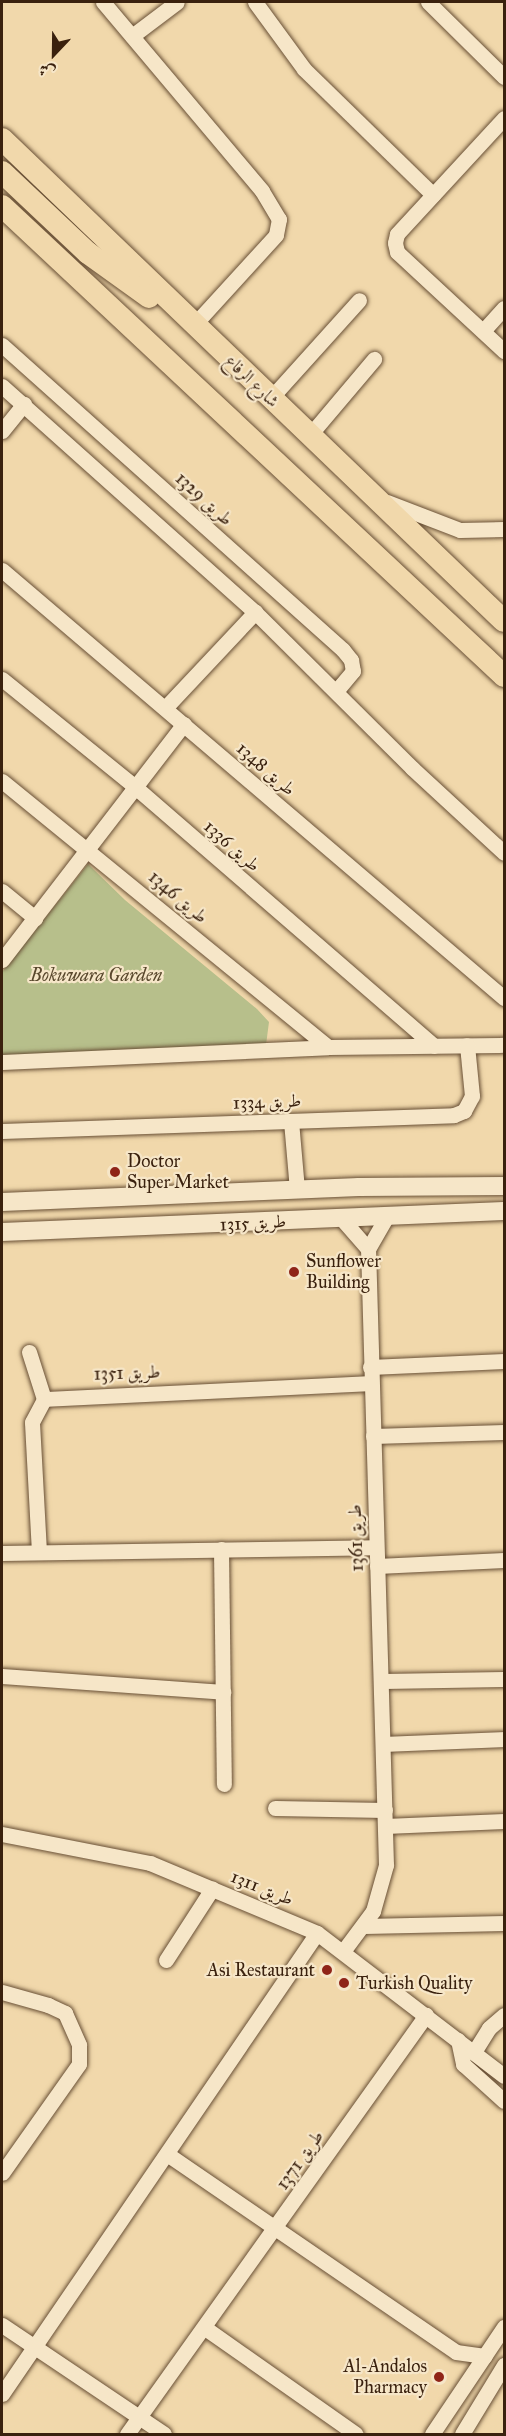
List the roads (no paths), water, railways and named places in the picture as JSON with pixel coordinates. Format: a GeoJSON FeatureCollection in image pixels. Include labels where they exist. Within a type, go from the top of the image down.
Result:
{"type":"FeatureCollection","features":[{"type":"Feature","properties":{"kind":"main road","name":"شارع الرفاع"},"geometry":{"type":"LineString","coordinates":[[2,139],[270,399],[504,621]]}},
{"type":"Feature","properties":{"kind":"main road"},"geometry":{"type":"LineString","coordinates":[[2,172],[88,253],[124,280],[188,320]]}},
{"type":"Feature","properties":{"kind":"main road"},"geometry":{"type":"LineString","coordinates":[[2,206],[504,676]]}},
{"type":"Feature","properties":{"kind":"street"},"geometry":{"type":"LineString","coordinates":[[104,2],[262,191],[279,219],[276,235],[265,248],[188,320]]}},
{"type":"Feature","properties":{"kind":"street"},"geometry":{"type":"LineString","coordinates":[[132,36],[177,2]]}},
{"type":"Feature","properties":{"kind":"street"},"geometry":{"type":"LineString","coordinates":[[255,2],[304,69],[434,195]]}},
{"type":"Feature","properties":{"kind":"street"},"geometry":{"type":"LineString","coordinates":[[428,2],[504,77]]}},
{"type":"Feature","properties":{"kind":"street"},"geometry":{"type":"LineString","coordinates":[[504,118],[398,234],[397,252],[504,351]]}},
{"type":"Feature","properties":{"kind":"street"},"geometry":{"type":"LineString","coordinates":[[270,399],[359,300]]}},
{"type":"Feature","properties":{"kind":"street"},"geometry":{"type":"LineString","coordinates":[[483,331],[504,308]]}},
{"type":"Feature","properties":{"kind":"street","name":"طريق 1329"},"geometry":{"type":"LineString","coordinates":[[2,345],[343,650],[351,660],[352,671],[336,690]]}},
{"type":"Feature","properties":{"kind":"street"},"geometry":{"type":"LineString","coordinates":[[309,436],[374,359]]}},
{"type":"Feature","properties":{"kind":"street"},"geometry":{"type":"LineString","coordinates":[[2,386],[255,612],[412,768],[504,853]]}},
{"type":"Feature","properties":{"kind":"street"},"geometry":{"type":"LineString","coordinates":[[2,431],[24,404]]}},
{"type":"Feature","properties":{"kind":"street"},"geometry":{"type":"LineString","coordinates":[[374,497],[460,530],[504,529]]}},
{"type":"Feature","properties":{"kind":"street","name":"طريق 1348"},"geometry":{"type":"LineString","coordinates":[[2,570],[504,998]]}},
{"type":"Feature","properties":{"kind":"street"},"geometry":{"type":"LineString","coordinates":[[165,708],[255,612]]}},
{"type":"Feature","properties":{"kind":"street","name":"طريق 1336"},"geometry":{"type":"LineString","coordinates":[[2,679],[134,786],[434,1046]]}},
{"type":"Feature","properties":{"kind":"street"},"geometry":{"type":"LineString","coordinates":[[2,960],[184,724]]}},
{"type":"Feature","properties":{"kind":"street","name":"طريق 1346"},"geometry":{"type":"LineString","coordinates":[[2,781],[87,847],[328,1047]]}},
{"type":"Feature","properties":{"kind":"street"},"geometry":{"type":"LineString","coordinates":[[2,891],[35,918]]}},
{"type":"Feature","properties":{"kind":"street","name":"طريق 1334"},"geometry":{"type":"LineString","coordinates":[[2,1131],[459,1113],[468,1107],[472,1096],[467,1045]]}},
{"type":"Feature","properties":{"kind":"street"},"geometry":{"type":"LineString","coordinates":[[2,1062],[328,1047],[504,1045]]}},
{"type":"Feature","properties":{"kind":"street"},"geometry":{"type":"LineString","coordinates":[[291,1121],[297,1190]]}},
{"type":"Feature","properties":{"kind":"street","name":"طريق 1315"},"geometry":{"type":"LineString","coordinates":[[2,1202],[297,1190],[504,1186]]}},
{"type":"Feature","properties":{"kind":"street","name":"طريق 1315"},"geometry":{"type":"LineString","coordinates":[[2,1232],[504,1211]]}},
{"type":"Feature","properties":{"kind":"street","name":"طريق 1361"},"geometry":{"type":"LineString","coordinates":[[344,1950],[364,1926],[384,1881],[384,1681],[375,1547],[369,1250],[387,1216]]}},
{"type":"Feature","properties":{"kind":"street"},"geometry":{"type":"LineString","coordinates":[[342,1219],[369,1250]]}},
{"type":"Feature","properties":{"kind":"street"},"geometry":{"type":"LineString","coordinates":[[29,1352],[44,1399],[32,1422],[39,1552]]}},
{"type":"Feature","properties":{"kind":"street"},"geometry":{"type":"LineString","coordinates":[[370,1366],[504,1361]]}},
{"type":"Feature","properties":{"kind":"street","name":"طريق 1351"},"geometry":{"type":"LineString","coordinates":[[44,1399],[370,1383]]}},
{"type":"Feature","properties":{"kind":"street"},"geometry":{"type":"LineString","coordinates":[[373,1436],[504,1432]]}},
{"type":"Feature","properties":{"kind":"street"},"geometry":{"type":"LineString","coordinates":[[2,1553],[375,1547]]}},
{"type":"Feature","properties":{"kind":"street"},"geometry":{"type":"LineString","coordinates":[[221,1549],[224,1784]]}},
{"type":"Feature","properties":{"kind":"street"},"geometry":{"type":"LineString","coordinates":[[377,1566],[504,1560]]}},
{"type":"Feature","properties":{"kind":"street"},"geometry":{"type":"LineString","coordinates":[[2,1677],[223,1692]]}},
{"type":"Feature","properties":{"kind":"street"},"geometry":{"type":"LineString","coordinates":[[384,1681],[504,1679]]}},
{"type":"Feature","properties":{"kind":"street"},"geometry":{"type":"LineString","coordinates":[[384,1744],[504,1739]]}},
{"type":"Feature","properties":{"kind":"street"},"geometry":{"type":"LineString","coordinates":[[275,1808],[385,1818],[504,1821]]}},
{"type":"Feature","properties":{"kind":"street","name":"طريق 1311"},"geometry":{"type":"LineString","coordinates":[[2,1834],[150,1863],[317,1933],[344,1950],[504,2076]]}},
{"type":"Feature","properties":{"kind":"street"},"geometry":{"type":"LineString","coordinates":[[166,1960],[212,1889]]}},
{"type":"Feature","properties":{"kind":"street"},"geometry":{"type":"LineString","coordinates":[[364,1926],[504,1923]]}},
{"type":"Feature","properties":{"kind":"street"},"geometry":{"type":"LineString","coordinates":[[2,2394],[317,1933]]}},
{"type":"Feature","properties":{"kind":"street"},"geometry":{"type":"LineString","coordinates":[[2,1992],[65,2013],[79,2045],[79,2064],[2,2173]]}},
{"type":"Feature","properties":{"kind":"street","name":"طريق 1371"},"geometry":{"type":"LineString","coordinates":[[128,2434],[426,2015]]}},
{"type":"Feature","properties":{"kind":"street"},"geometry":{"type":"LineString","coordinates":[[474,2052],[489,2028],[504,2015]]}},
{"type":"Feature","properties":{"kind":"street"},"geometry":{"type":"LineString","coordinates":[[458,2040],[463,2064],[504,2101]]}},
{"type":"Feature","properties":{"kind":"street"},"geometry":{"type":"LineString","coordinates":[[167,2154],[277,2227],[456,2352],[485,2356]]}},
{"type":"Feature","properties":{"kind":"street"},"geometry":{"type":"LineString","coordinates":[[2,2325],[164,2434]]}},
{"type":"Feature","properties":{"kind":"street"},"geometry":{"type":"LineString","coordinates":[[432,2434],[504,2327]]}},
{"type":"Feature","properties":{"kind":"street"},"geometry":{"type":"LineString","coordinates":[[205,2328],[356,2434]]}},
{"type":"Feature","properties":{"kind":"street"},"geometry":{"type":"LineString","coordinates":[[456,2352],[469,2381]]}},
{"type":"Feature","properties":{"kind":"street"},"geometry":{"type":"LineString","coordinates":[[462,2434],[500,2380],[504,2365]]}},
{"type":"Feature","properties":{"kind":"place","name":"Doctor Super Market"},"geometry":{"type":"Point","coordinates":[115,1172]}},
{"type":"Feature","properties":{"kind":"place","name":"Sunflower Building"},"geometry":{"type":"Point","coordinates":[294,1272]}},
{"type":"Feature","properties":{"kind":"place","name":"Asi Restaurant"},"geometry":{"type":"Point","coordinates":[327,1970]}},
{"type":"Feature","properties":{"kind":"place","name":"Turkish Quality"},"geometry":{"type":"Point","coordinates":[344,1983]}},
{"type":"Feature","properties":{"kind":"place","name":"Al-Andalos Pharmacy"},"geometry":{"type":"Point","coordinates":[439,2377]}},
{"type":"Feature","properties":{"kind":"park label","name":"Bokuwara Garden"},"geometry":{"type":"Point","coordinates":[96,975]}}]}
